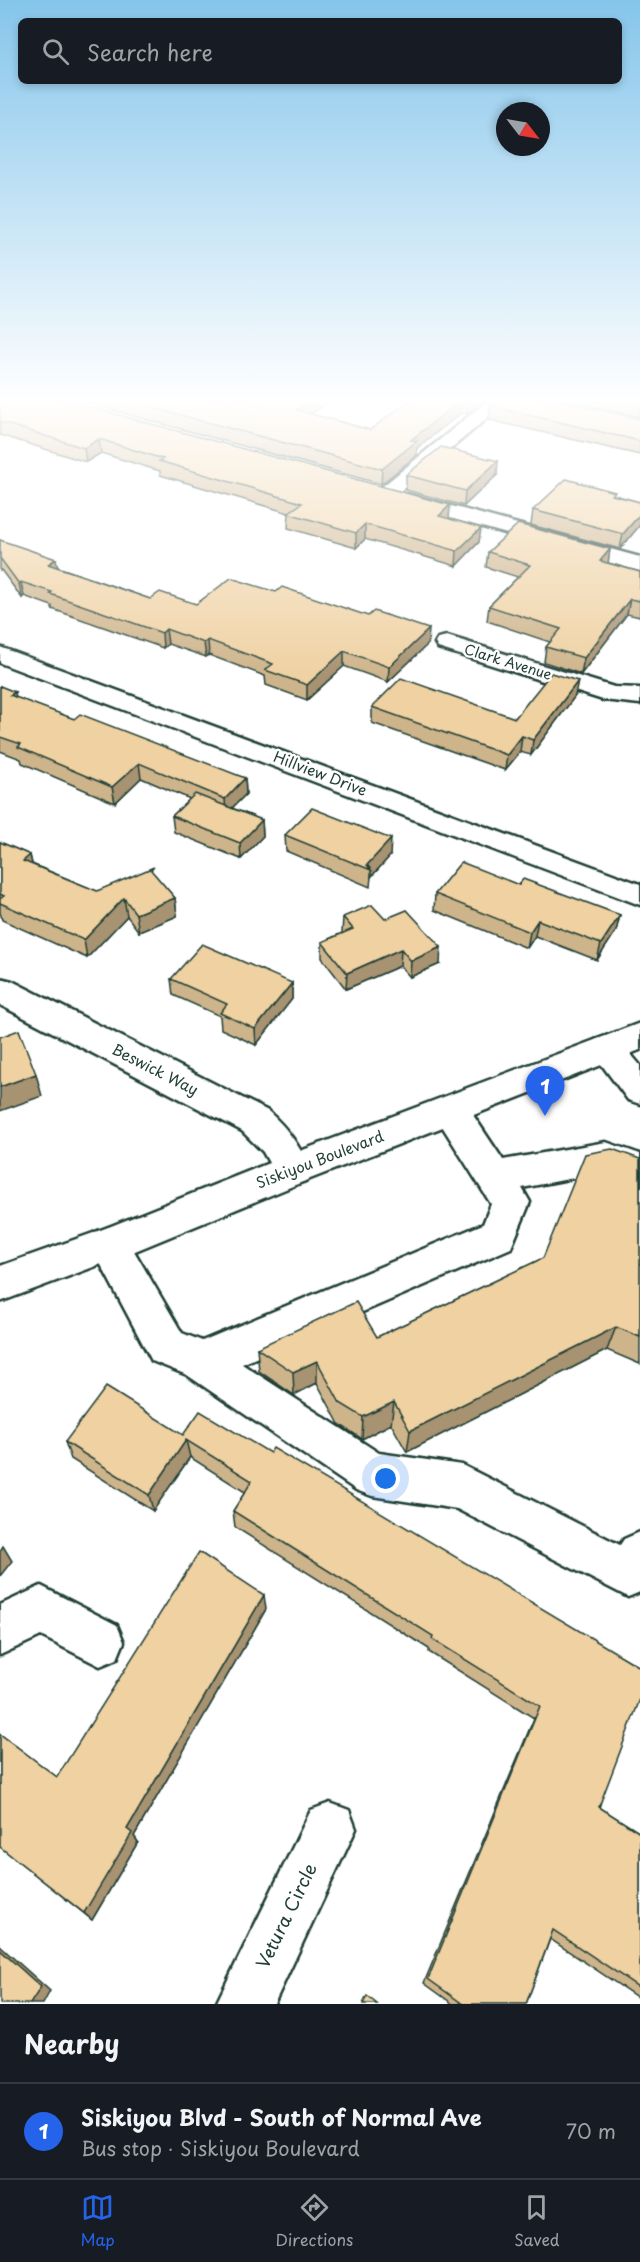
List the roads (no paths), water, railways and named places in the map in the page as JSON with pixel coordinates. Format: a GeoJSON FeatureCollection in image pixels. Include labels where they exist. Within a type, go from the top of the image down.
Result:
{"type":"FeatureCollection","features":[{"type":"Feature","properties":{"kind":"street"},"geometry":{"type":"LineString","coordinates":[[379,493],[640,564]]}},
{"type":"Feature","properties":{"kind":"street","name":"Clark Avenue"},"geometry":{"type":"LineString","coordinates":[[447,643],[612,695],[640,696]]}},
{"type":"Feature","properties":{"kind":"street","name":"Hillview Drive"},"geometry":{"type":"LineString","coordinates":[[0,654],[640,895]]}},
{"type":"Feature","properties":{"kind":"street","name":"Beswick Way"},"geometry":{"type":"LineString","coordinates":[[0,990],[255,1121],[276,1141],[292,1170]]}},
{"type":"Feature","properties":{"kind":"street"},"geometry":{"type":"LineString","coordinates":[[624,1043],[640,1090]]}},
{"type":"Feature","properties":{"kind":"street","name":"Siskiyou Boulevard"},"geometry":{"type":"LineString","coordinates":[[0,1284],[109,1244],[292,1170],[624,1043]]}},
{"type":"Feature","properties":{"kind":"street"},"geometry":{"type":"LineString","coordinates":[[202,1361],[497,1236],[511,1202],[450,1110]]}},
{"type":"Feature","properties":{"kind":"street"},"geometry":{"type":"LineString","coordinates":[[495,1177],[606,1156],[640,1170]]}},
{"type":"Feature","properties":{"kind":"street"},"geometry":{"type":"LineString","coordinates":[[109,1244],[167,1347],[202,1361],[372,1474],[462,1487],[628,1574],[640,1555]]}},
{"type":"Feature","properties":{"kind":"street"},"geometry":{"type":"LineString","coordinates":[[0,1631],[41,1610],[100,1642]]}},
{"type":"Feature","properties":{"kind":"street","name":"Vetura Circle"},"geometry":{"type":"LineString","coordinates":[[244,2004],[330,1829]]}},
{"type":"Feature","properties":{"kind":"place","name":"Siskiyou Blvd - South of Normal Ave"},"geometry":{"type":"Point","coordinates":[545,1116]}}]}
